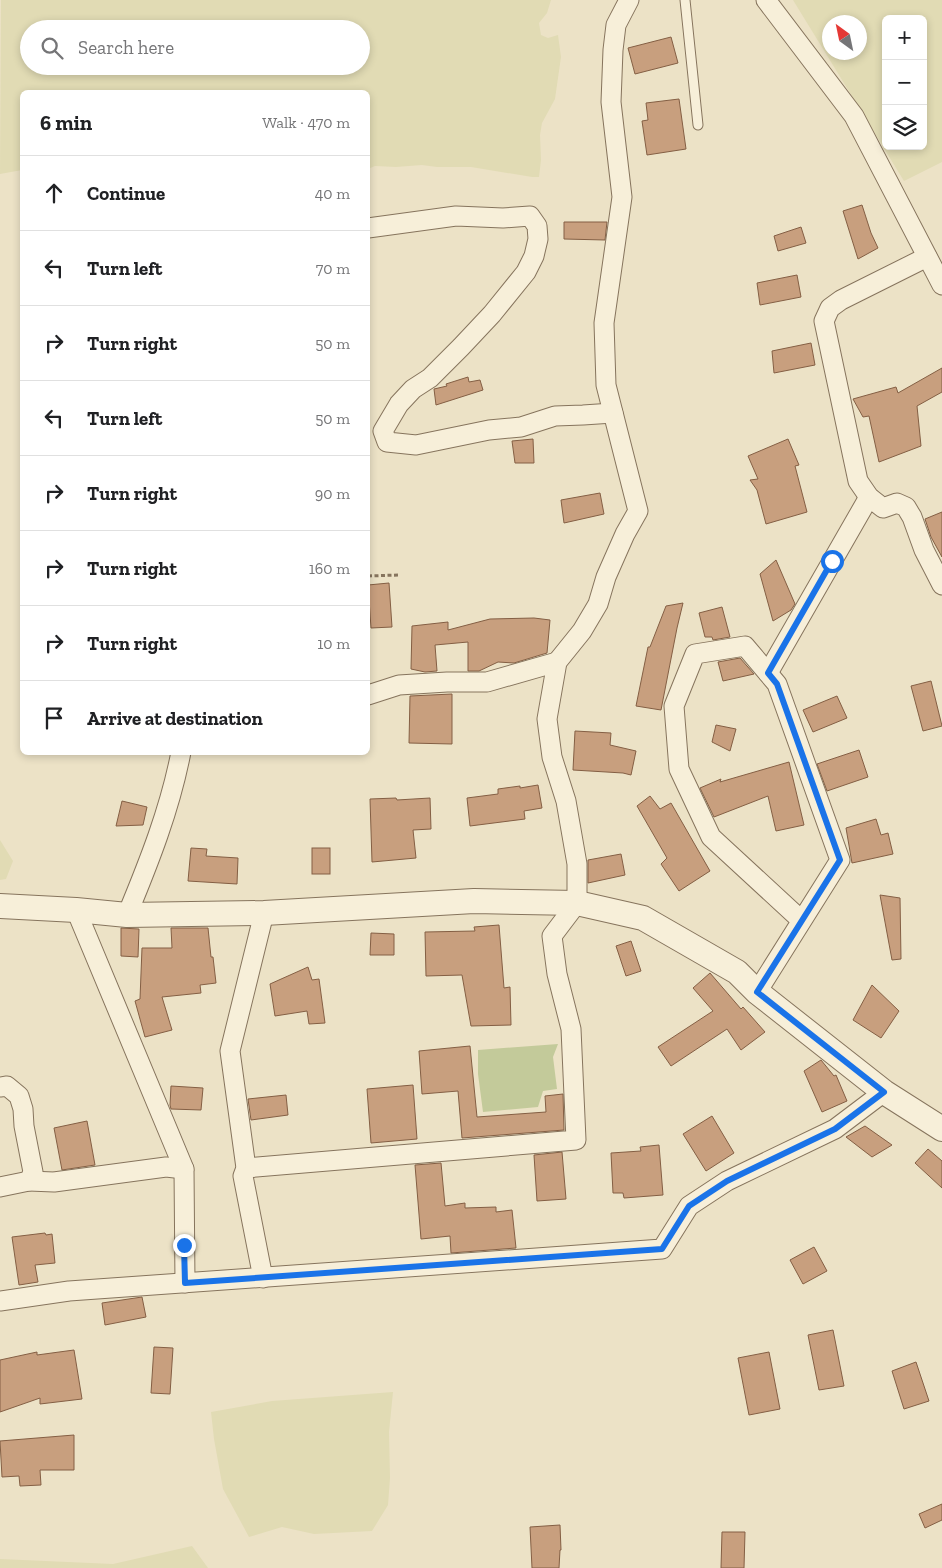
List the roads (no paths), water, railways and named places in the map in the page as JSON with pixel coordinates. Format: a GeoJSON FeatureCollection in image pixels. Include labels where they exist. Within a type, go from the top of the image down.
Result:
{"type":"FeatureCollection","features":[{"type":"Feature","properties":{"kind":"street"},"geometry":{"type":"LineString","coordinates":[[246,1168],[576,1140],[571,1028],[557,974],[552,936],[577,903],[577,864],[566,801],[552,757],[547,719],[557,662],[582,631],[598,604],[606,577],[638,510],[606,385],[604,323],[622,197],[611,102],[613,50],[616,25],[628,0]]}},
{"type":"Feature","properties":{"kind":"street"},"geometry":{"type":"LineString","coordinates":[[766,0],[854,116],[942,285]]}},
{"type":"Feature","properties":{"kind":"street"},"geometry":{"type":"LineString","coordinates":[[370,228],[456,216],[503,218],[530,216],[538,226],[538,240],[534,256],[526,272],[492,314],[461,347],[430,378],[413,389],[399,404],[384,431],[387,442],[416,445],[489,430],[521,427],[556,416],[613,413]]}},
{"type":"Feature","properties":{"kind":"street"},"geometry":{"type":"LineString","coordinates":[[927,256],[841,300],[830,308],[824,321],[858,481],[869,497],[883,508],[897,503],[906,507],[912,517],[924,550],[942,585]]}},
{"type":"Feature","properties":{"kind":"street"},"geometry":{"type":"LineString","coordinates":[[768,673],[869,497]]}},
{"type":"Feature","properties":{"kind":"street"},"geometry":{"type":"LineString","coordinates":[[757,992],[840,860],[777,684],[745,646],[695,654],[674,706],[679,769],[711,837],[801,920]]}},
{"type":"Feature","properties":{"kind":"street"},"geometry":{"type":"LineString","coordinates":[[370,694],[399,685],[487,682],[557,662]]}},
{"type":"Feature","properties":{"kind":"street"},"geometry":{"type":"LineString","coordinates":[[127,915],[147,866],[174,788],[180,755]]}},
{"type":"Feature","properties":{"kind":"street"},"geometry":{"type":"LineString","coordinates":[[0,906],[127,915],[264,913],[474,901],[577,903],[642,918],[737,972],[757,992],[884,1092],[942,1129]]}},
{"type":"Feature","properties":{"kind":"street"},"geometry":{"type":"LineString","coordinates":[[76,910],[184,1169],[185,1283]]}},
{"type":"Feature","properties":{"kind":"street"},"geometry":{"type":"LineString","coordinates":[[263,1278],[243,1176],[246,1168],[230,1051],[264,913]]}},
{"type":"Feature","properties":{"kind":"street"},"geometry":{"type":"LineString","coordinates":[[0,1087],[7,1086],[19,1096],[23,1109],[24,1126],[33,1172],[29,1181]]}},
{"type":"Feature","properties":{"kind":"street"},"geometry":{"type":"LineString","coordinates":[[0,1301],[69,1291],[662,1249],[689,1206],[727,1181],[835,1129],[884,1092]]}},
{"type":"Feature","properties":{"kind":"street"},"geometry":{"type":"LineString","coordinates":[[0,1187],[29,1181],[54,1182],[166,1167],[184,1169]]}},
{"type":"Feature","properties":{"kind":"lane"},"geometry":{"type":"LineString","coordinates":[[685,0],[698,125]]}}]}
